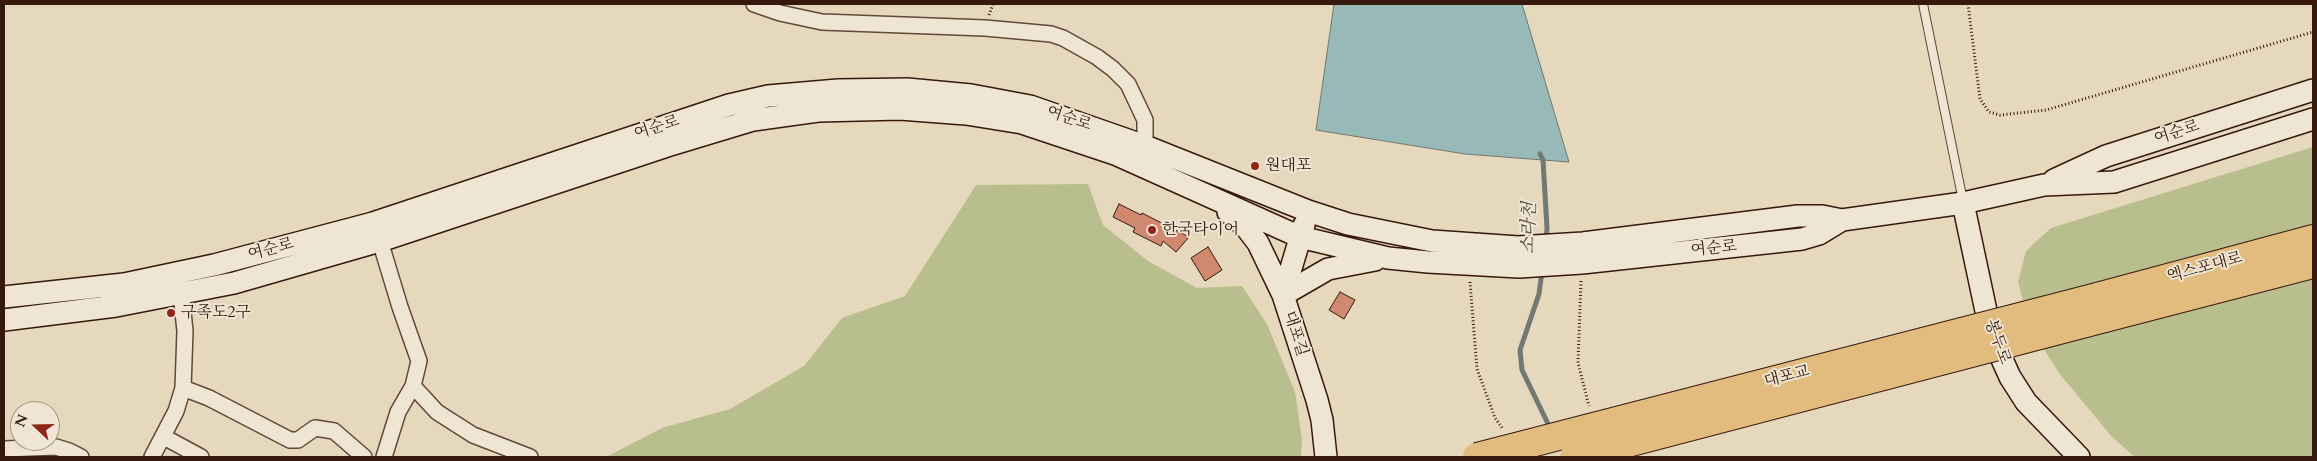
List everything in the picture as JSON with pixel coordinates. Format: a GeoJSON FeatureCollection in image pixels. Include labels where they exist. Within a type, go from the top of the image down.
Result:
{"type":"FeatureCollection","features":[{"type":"Feature","properties":{"kind":"highway","name":"엑스포대로"},"geometry":{"type":"LineString","coordinates":[[2101,308],[2313,239]]}},
{"type":"Feature","properties":{"kind":"highway","name":"엑스포대로"},"geometry":{"type":"LineString","coordinates":[[2101,308],[2313,264]]}},
{"type":"Feature","properties":{"kind":"highway","name":"대포교"},"geometry":{"type":"LineString","coordinates":[[1477,457],[2101,308]]}},
{"type":"Feature","properties":{"kind":"highway","name":"대포교"},"geometry":{"type":"LineString","coordinates":[[1574,457],[2101,308]]}},
{"type":"Feature","properties":{"kind":"street"},"geometry":{"type":"LineString","coordinates":[[754,4],[802,18],[838,23],[985,28],[1051,34],[1063,38],[1097,57],[1128,84],[1145,120],[1145,146]]}},
{"type":"Feature","properties":{"kind":"street","name":"여순로"},"geometry":{"type":"LineString","coordinates":[[4,297],[124,284],[214,265],[373,223],[729,105],[768,96],[838,90],[907,89],[971,95],[1030,106],[1145,146],[1308,211],[1348,224],[1519,257],[1802,239],[1819,234],[1842,220],[1963,203],[2044,185],[2114,182],[2313,119]]}},
{"type":"Feature","properties":{"kind":"street","name":"여순로"},"geometry":{"type":"LineString","coordinates":[[2044,185],[2106,156],[2313,90]]}},
{"type":"Feature","properties":{"kind":"street","name":"여순로"},"geometry":{"type":"LineString","coordinates":[[4,320],[116,306],[234,283],[380,241],[686,140],[753,120],[818,111],[900,109],[966,114],[1022,123],[1115,154],[1300,237],[1388,258]]}},
{"type":"Feature","properties":{"kind":"street"},"geometry":{"type":"LineString","coordinates":[[1200,192],[1236,218],[1253,234],[1282,295],[1328,269],[1388,258],[1469,265],[1519,257]]}},
{"type":"Feature","properties":{"kind":"street","name":"봉두로"},"geometry":{"type":"LineString","coordinates":[[1963,203],[1986,311],[1999,354],[2010,377],[2026,402],[2078,457]]}},
{"type":"Feature","properties":{"kind":"street","name":"대포길"},"geometry":{"type":"LineString","coordinates":[[1308,211],[1282,295],[1317,400],[1322,420],[1326,457]]}},
{"type":"Feature","properties":{"kind":"street"},"geometry":{"type":"LineString","coordinates":[[380,241],[419,361],[413,386],[398,412],[384,457]]}},
{"type":"Feature","properties":{"kind":"street"},"geometry":{"type":"LineString","coordinates":[[152,457],[176,411],[183,388],[185,331],[181,293]]}},
{"type":"Feature","properties":{"kind":"street"},"geometry":{"type":"LineString","coordinates":[[413,386],[437,412],[473,435],[530,457]]}},
{"type":"Feature","properties":{"kind":"street"},"geometry":{"type":"LineString","coordinates":[[183,388],[209,398],[290,440],[298,440],[315,428],[334,431],[364,457]]}},
{"type":"Feature","properties":{"kind":"street"},"geometry":{"type":"LineString","coordinates":[[164,437],[200,457]]}},
{"type":"Feature","properties":{"kind":"street"},"geometry":{"type":"LineString","coordinates":[[4,448],[56,447],[69,450],[81,457]]}},
{"type":"Feature","properties":{"kind":"lane"},"geometry":{"type":"LineString","coordinates":[[1923,4],[1963,203]]}},
{"type":"Feature","properties":{"kind":"path"},"geometry":{"type":"LineString","coordinates":[[1968,4],[1980,99],[1989,112],[2000,115],[2046,110],[2313,32]]}},
{"type":"Feature","properties":{"kind":"path"},"geometry":{"type":"LineString","coordinates":[[1582,253],[1578,363],[1590,408]]}},
{"type":"Feature","properties":{"kind":"path"},"geometry":{"type":"LineString","coordinates":[[1469,265],[1477,370],[1495,418],[1505,434]]}},
{"type":"Feature","properties":{"kind":"green space"},"geometry":{"type":"Polygon","coordinates":[[[2313,147],[2313,457],[2135,457],[2112,437],[2059,373],[2030,327],[2018,282],[2026,251],[2051,228],[2313,147]]]}},
{"type":"Feature","properties":{"kind":"green space"},"geometry":{"type":"Polygon","coordinates":[[[1088,184],[1103,225],[1148,261],[1197,288],[1242,286],[1267,324],[1295,392],[1302,440],[1301,457],[606,457],[662,428],[730,409],[804,366],[842,318],[905,296],[976,185],[1088,184]]]}},
{"type":"Feature","properties":{"kind":"water"},"geometry":{"type":"Polygon","coordinates":[[[1334,4],[1522,4],[1569,162],[1465,154],[1316,130],[1334,4]]]}},
{"type":"Feature","properties":{"kind":"building"},"geometry":{"type":"Polygon","coordinates":[[[1119,204],[1141,215],[1142,213],[1189,237],[1176,252],[1163,241],[1161,246],[1133,232],[1135,228],[1113,217],[1119,204]]]}},
{"type":"Feature","properties":{"kind":"building"},"geometry":{"type":"Polygon","coordinates":[[[1208,247],[1222,270],[1205,281],[1191,258],[1208,247]]]}},
{"type":"Feature","properties":{"kind":"building"},"geometry":{"type":"Polygon","coordinates":[[[1340,292],[1355,300],[1344,319],[1329,310],[1340,292]]]}},
{"type":"Feature","properties":{"kind":"waterway","name":"소라천"},"geometry":{"type":"LineString","coordinates":[[1540,154],[1543,160],[1546,240]]}},
{"type":"Feature","properties":{"kind":"waterway","name":"소라천"},"geometry":{"type":"LineString","coordinates":[[1542,271],[1539,294],[1520,350],[1522,370],[1551,430]]}},
{"type":"Feature","properties":{"kind":"place","name":"원대포"},"geometry":{"type":"Point","coordinates":[1255,166]}},
{"type":"Feature","properties":{"kind":"place","name":"한국타이어"},"geometry":{"type":"Point","coordinates":[1152,230]}},
{"type":"Feature","properties":{"kind":"place","name":"구족도2구"},"geometry":{"type":"Point","coordinates":[171,313]}}]}
